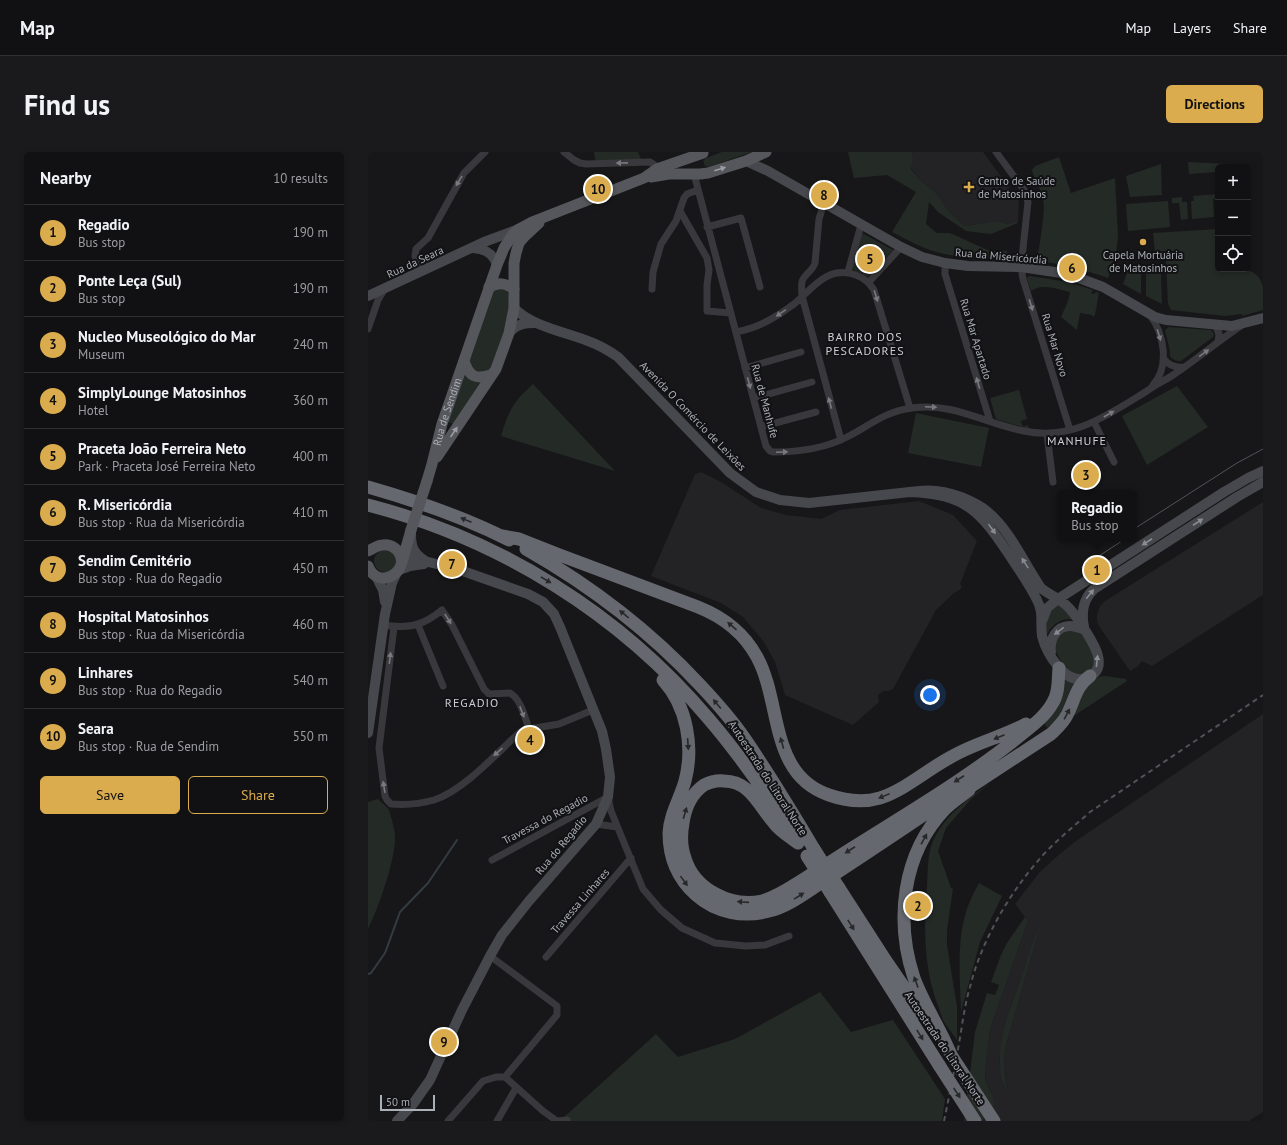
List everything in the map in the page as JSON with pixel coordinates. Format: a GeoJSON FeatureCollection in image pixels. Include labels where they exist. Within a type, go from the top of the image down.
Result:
{"type":"FeatureCollection","features":[{"type":"Feature","properties":{"kind":"highway","name":"Autoestrada do Litoral Norte"},"geometry":{"type":"LineString","coordinates":[[368,487],[435,508],[470,521],[502,536],[546,560],[595,592],[650,635],[681,664],[715,702],[744,738],[939,1065],[975,1121]]}},
{"type":"Feature","properties":{"kind":"highway","name":"Autoestrada do Litoral Norte"},"geometry":{"type":"LineString","coordinates":[[368,505],[404,515],[485,547],[551,582],[592,609],[653,660],[703,712],[733,748],[772,802],[798,843],[811,852]]}},
{"type":"Feature","properties":{"kind":"highway"},"geometry":{"type":"LineString","coordinates":[[502,536],[519,539],[698,607],[712,613],[728,623],[748,644],[761,666],[783,748],[788,760],[803,779],[815,789],[840,799],[854,801],[881,798],[901,788],[957,753],[995,739],[1026,724],[1035,723]]}},
{"type":"Feature","properties":{"kind":"highway"},"geometry":{"type":"LineString","coordinates":[[653,660],[651,668],[669,687],[682,711],[688,742],[686,775],[670,826],[670,846],[673,860],[679,874],[689,888],[705,902],[722,910],[737,914],[750,914],[764,913],[780,908],[851,863],[965,787],[970,787]]}},
{"type":"Feature","properties":{"kind":"highway"},"geometry":{"type":"LineString","coordinates":[[798,843],[774,824],[751,792],[742,785],[732,782],[717,781],[702,786],[689,802],[684,816],[682,832],[683,852],[690,870],[698,880],[708,889],[728,900],[744,903],[766,900],[780,894],[998,753],[1035,723],[1052,704],[1058,688],[1059,668]]}},
{"type":"Feature","properties":{"kind":"highway"},"geometry":{"type":"LineString","coordinates":[[951,1055],[942,1034],[921,995],[914,976],[905,938],[903,921],[904,903],[910,870],[916,853],[925,836],[944,810],[969,790],[970,787],[1051,734],[1059,727],[1067,716],[1080,684],[1090,676]]}},
{"type":"Feature","properties":{"kind":"highway","name":"Autoestrada do Litoral Norte"},"geometry":{"type":"LineString","coordinates":[[835,890],[951,1055],[994,1121]]}},
{"type":"Feature","properties":{"kind":"main road","name":"Rua de Sendim"},"geometry":{"type":"LineString","coordinates":[[644,178],[657,169],[704,152]]}},
{"type":"Feature","properties":{"kind":"main road"},"geometry":{"type":"LineString","coordinates":[[694,174],[693,165],[704,152]]}},
{"type":"Feature","properties":{"kind":"main road","name":"Rua de Sendim"},"geometry":{"type":"LineString","coordinates":[[400,563],[432,464],[442,424],[489,287],[504,248],[513,234],[519,229],[549,216],[644,178],[669,174],[708,173],[746,161],[766,152]]}},
{"type":"Feature","properties":{"kind":"main road","name":"Rua de Sendim"},"geometry":{"type":"LineString","coordinates":[[432,464],[496,369],[514,308],[514,263],[517,249],[524,237],[549,216]]}},
{"type":"Feature","properties":{"kind":"main road"},"geometry":{"type":"LineString","coordinates":[[504,248],[511,253],[514,263]]}},
{"type":"Feature","properties":{"kind":"main road"},"geometry":{"type":"LineString","coordinates":[[489,287],[498,283],[504,283],[514,289]]}},
{"type":"Feature","properties":{"kind":"main road","name":"Rua de Sendim"},"geometry":{"type":"LineString","coordinates":[[464,361],[466,368],[475,376],[480,378],[491,375]]}},
{"type":"Feature","properties":{"kind":"main road","name":"Rua de Sendim"},"geometry":{"type":"LineString","coordinates":[[370,552],[382,544],[396,544],[410,530]]}},
{"type":"Feature","properties":{"kind":"main road"},"geometry":{"type":"LineString","coordinates":[[371,571],[385,578],[390,577],[400,563],[392,546],[387,545]]}},
{"type":"Feature","properties":{"kind":"street"},"geometry":{"type":"LineString","coordinates":[[420,273],[415,256],[416,250],[428,238],[464,173],[485,152]]}},
{"type":"Feature","properties":{"kind":"street"},"geometry":{"type":"LineString","coordinates":[[564,152],[580,163],[650,162],[656,166],[657,169]]}},
{"type":"Feature","properties":{"kind":"street"},"geometry":{"type":"LineString","coordinates":[[766,152],[765,163],[768,171]]}},
{"type":"Feature","properties":{"kind":"street","name":"Rua Mar Novo"},"geometry":{"type":"LineString","coordinates":[[996,152],[1024,190],[1028,202],[1021,267],[1023,279],[1070,430]]}},
{"type":"Feature","properties":{"kind":"street","name":"Rua da Misericórdia"},"geometry":{"type":"LineString","coordinates":[[746,161],[768,171],[861,225],[922,257],[945,263],[968,266],[1021,267],[1068,274],[1103,287],[1156,317],[1166,320],[1232,326],[1263,318]]}},
{"type":"Feature","properties":{"kind":"street","name":"Rua de Manhufe"},"geometry":{"type":"LineString","coordinates":[[694,174],[766,446],[773,452],[804,451],[826,446],[841,440],[881,416],[910,408],[929,406],[951,409],[1024,431],[1047,434],[1070,430],[1094,422],[1111,414],[1184,367],[1244,324]]}},
{"type":"Feature","properties":{"kind":"street"},"geometry":{"type":"LineString","coordinates":[[652,289],[653,272],[661,244],[676,221],[684,198],[687,194],[698,190]]}},
{"type":"Feature","properties":{"kind":"street"},"geometry":{"type":"LineString","coordinates":[[824,203],[819,219],[815,263],[814,267],[804,278],[802,283],[802,296],[841,440]]}},
{"type":"Feature","properties":{"kind":"street"},"geometry":{"type":"LineString","coordinates":[[680,211],[708,258],[709,270],[707,285],[707,311],[731,313]]}},
{"type":"Feature","properties":{"kind":"street"},"geometry":{"type":"LineString","coordinates":[[708,226],[741,218],[760,287]]}},
{"type":"Feature","properties":{"kind":"street"},"geometry":{"type":"LineString","coordinates":[[848,272],[861,225]]}},
{"type":"Feature","properties":{"kind":"street","name":"Rua da Seara"},"geometry":{"type":"LineString","coordinates":[[368,296],[384,290],[484,242],[519,229]]}},
{"type":"Feature","properties":{"kind":"street"},"geometry":{"type":"LineString","coordinates":[[484,242],[493,243],[504,248]]}},
{"type":"Feature","properties":{"kind":"street"},"geometry":{"type":"LineString","coordinates":[[869,282],[901,247]]}},
{"type":"Feature","properties":{"kind":"street"},"geometry":{"type":"LineString","coordinates":[[473,248],[490,253],[497,266]]}},
{"type":"Feature","properties":{"kind":"street","name":"Rua Mar Apartado"},"geometry":{"type":"LineString","coordinates":[[945,263],[945,274],[990,421]]}},
{"type":"Feature","properties":{"kind":"street"},"geometry":{"type":"LineString","coordinates":[[736,332],[752,328],[766,322],[793,304],[825,277],[848,272],[859,276],[869,282],[874,290],[910,408]]}},
{"type":"Feature","properties":{"kind":"street"},"geometry":{"type":"LineString","coordinates":[[368,329],[378,300],[384,290]]}},
{"type":"Feature","properties":{"kind":"street","name":"Avenida O Comércio de Leixões"},"geometry":{"type":"LineString","coordinates":[[514,308],[521,315],[537,323],[593,343],[618,357],[730,473],[756,492],[780,500],[809,503],[926,490],[946,492],[964,498],[983,508],[1001,525],[1041,588],[1073,613],[1094,644],[1099,657],[1096,669],[1090,676],[1081,679],[1074,678],[1066,675],[1059,668],[1042,635],[1041,612],[1034,595],[995,533],[983,519],[965,505],[954,500],[931,494],[909,492]]}},
{"type":"Feature","properties":{"kind":"street"},"geometry":{"type":"LineString","coordinates":[[1148,390],[1159,376],[1164,359],[1160,335],[1154,320],[1149,313]]}},
{"type":"Feature","properties":{"kind":"street","name":"Avenida O Comércio de Leixões"},"geometry":{"type":"LineString","coordinates":[[508,332],[522,324],[537,323]]}},
{"type":"Feature","properties":{"kind":"street"},"geometry":{"type":"LineString","coordinates":[[1212,324],[1219,333],[1217,343]]}},
{"type":"Feature","properties":{"kind":"street"},"geometry":{"type":"LineString","coordinates":[[745,368],[801,352]]}},
{"type":"Feature","properties":{"kind":"street"},"geometry":{"type":"LineString","coordinates":[[1164,359],[1171,366],[1184,367]]}},
{"type":"Feature","properties":{"kind":"street"},"geometry":{"type":"LineString","coordinates":[[754,398],[812,382]]}},
{"type":"Feature","properties":{"kind":"street"},"geometry":{"type":"LineString","coordinates":[[761,427],[816,412]]}},
{"type":"Feature","properties":{"kind":"street"},"geometry":{"type":"LineString","coordinates":[[1094,422],[1114,462]]}},
{"type":"Feature","properties":{"kind":"street"},"geometry":{"type":"LineString","coordinates":[[1047,434],[1054,482]]}},
{"type":"Feature","properties":{"kind":"street"},"geometry":{"type":"LineString","coordinates":[[1042,622],[1044,614],[1053,597],[1070,591],[1224,492],[1263,471]]}},
{"type":"Feature","properties":{"kind":"street","name":"Avenida O Comércio de Leixões"},"geometry":{"type":"LineString","coordinates":[[1085,630],[1083,607],[1088,595],[1094,589],[1236,497],[1263,482]]}},
{"type":"Feature","properties":{"kind":"street","name":"Rua do Regadio"},"geometry":{"type":"LineString","coordinates":[[410,530],[414,552],[418,556],[433,564]]}},
{"type":"Feature","properties":{"kind":"street"},"geometry":{"type":"LineString","coordinates":[[368,733],[385,614],[392,583],[400,563]]}},
{"type":"Feature","properties":{"kind":"street","name":"Rua do Regadio"},"geometry":{"type":"LineString","coordinates":[[400,563],[414,565],[433,564]]}},
{"type":"Feature","properties":{"kind":"street","name":"Rua do Regadio"},"geometry":{"type":"LineString","coordinates":[[397,1121],[413,1104],[430,1080],[462,1010],[502,935],[529,901],[596,824],[608,797],[610,777],[602,731],[560,627],[554,614],[543,602],[528,594],[476,574],[433,564],[400,563]]}},
{"type":"Feature","properties":{"kind":"street"},"geometry":{"type":"LineString","coordinates":[[371,571],[382,586],[385,596],[385,614]]}},
{"type":"Feature","properties":{"kind":"street"},"geometry":{"type":"LineString","coordinates":[[383,625],[394,627],[418,625],[433,618],[442,610],[452,625],[484,689],[489,694],[513,694],[521,707],[529,729]]}},
{"type":"Feature","properties":{"kind":"street"},"geometry":{"type":"LineString","coordinates":[[418,625],[443,686]]}},
{"type":"Feature","properties":{"kind":"street"},"geometry":{"type":"LineString","coordinates":[[1052,656],[1050,649],[1051,640],[1058,630],[1070,626],[1085,630]]}},
{"type":"Feature","properties":{"kind":"street"},"geometry":{"type":"LineString","coordinates":[[394,627],[379,748],[385,796],[391,804],[422,803],[444,796],[460,787],[520,732],[559,724],[593,710]]}},
{"type":"Feature","properties":{"kind":"street"},"geometry":{"type":"LineString","coordinates":[[608,797],[611,811],[631,858],[642,889],[661,910],[682,928],[715,943],[746,946],[765,945],[789,936]]}},
{"type":"Feature","properties":{"kind":"street","name":"Travessa do Regadio"},"geometry":{"type":"LineString","coordinates":[[492,860],[608,797]]}},
{"type":"Feature","properties":{"kind":"street"},"geometry":{"type":"LineString","coordinates":[[596,824],[617,827]]}},
{"type":"Feature","properties":{"kind":"street","name":"Travessa Linhares"},"geometry":{"type":"LineString","coordinates":[[546,957],[631,858]]}},
{"type":"Feature","properties":{"kind":"street"},"geometry":{"type":"LineString","coordinates":[[490,956],[557,1006],[557,1015],[505,1077]]}},
{"type":"Feature","properties":{"kind":"street"},"geometry":{"type":"LineString","coordinates":[[448,1121],[483,1082],[496,1077],[505,1077],[543,1111],[557,1121],[567,1120]]}},
{"type":"Feature","properties":{"kind":"street"},"geometry":{"type":"LineString","coordinates":[[497,1121],[516,1088]]}},
{"type":"Feature","properties":{"kind":"shaded area"},"geometry":{"type":"Polygon","coordinates":[[[594,152],[638,152],[641,159],[596,163],[594,152]]]}},
{"type":"Feature","properties":{"kind":"shaded area"},"geometry":{"type":"Polygon","coordinates":[[[722,152],[752,152],[708,167],[705,166],[703,161],[706,158],[722,152]]]}},
{"type":"Feature","properties":{"kind":"shaded area"},"geometry":{"type":"Polygon","coordinates":[[[848,152],[912,152],[913,160],[911,169],[920,180],[937,194],[949,212],[965,226],[996,221],[1009,224],[1014,221],[1018,223],[991,234],[966,231],[938,212],[929,202],[926,224],[937,233],[950,233],[990,251],[1007,251],[1009,259],[944,254],[924,248],[892,232],[916,192],[887,175],[854,178],[848,152]]]}},
{"type":"Feature","properties":{"kind":"shaded area","name":"Centro de Saúde de Matosinhos"},"geometry":{"type":"Polygon","coordinates":[[[912,152],[983,152],[1019,201],[1018,223],[1014,221],[1009,224],[996,221],[965,226],[949,212],[937,194],[920,180],[911,168],[913,160],[912,152]]]}},
{"type":"Feature","properties":{"kind":"shaded area"},"geometry":{"type":"Polygon","coordinates":[[[1059,157],[1071,193],[1115,178],[1118,236],[1116,255],[1108,278],[1072,267],[1037,261],[1044,205],[1042,195],[1032,170],[1035,166],[1059,157]]]}},
{"type":"Feature","properties":{"kind":"shaded area"},"geometry":{"type":"Polygon","coordinates":[[[1188,162],[1229,164],[1215,164],[1215,172],[1189,174],[1188,162]]]}},
{"type":"Feature","properties":{"kind":"shaded area"},"geometry":{"type":"Polygon","coordinates":[[[1161,164],[1162,195],[1130,197],[1126,176],[1161,164]]]}},
{"type":"Feature","properties":{"kind":"shaded area"},"geometry":{"type":"Polygon","coordinates":[[[1215,194],[1215,199],[1213,199],[1214,217],[1192,219],[1191,201],[1194,201],[1193,196],[1215,194]]]}},
{"type":"Feature","properties":{"kind":"shaded area"},"geometry":{"type":"Polygon","coordinates":[[[1182,197],[1182,202],[1187,202],[1188,219],[1181,220],[1179,203],[1172,203],[1172,198],[1182,197]]]}},
{"type":"Feature","properties":{"kind":"shaded area"},"geometry":{"type":"Polygon","coordinates":[[[1168,201],[1170,227],[1128,231],[1126,204],[1168,201]]]}},
{"type":"Feature","properties":{"kind":"shaded area"},"geometry":{"type":"Polygon","coordinates":[[[1215,229],[1215,272],[1251,272],[1257,275],[1263,288],[1263,310],[1242,316],[1242,314],[1225,316],[1171,310],[1168,304],[1166,260],[1159,260],[1155,252],[1153,233],[1215,229]]]}},
{"type":"Feature","properties":{"kind":"shaded area"},"geometry":{"type":"Polygon","coordinates":[[[862,233],[893,250],[868,277],[852,268],[862,233]]]}},
{"type":"Feature","properties":{"kind":"shaded area"},"geometry":{"type":"Polygon","coordinates":[[[1141,266],[1141,294],[1123,284],[1129,268],[1141,266]]]}},
{"type":"Feature","properties":{"kind":"shaded area"},"geometry":{"type":"Polygon","coordinates":[[[1146,266],[1157,267],[1161,272],[1162,304],[1146,296],[1146,266]]]}},
{"type":"Feature","properties":{"kind":"shaded area"},"geometry":{"type":"Polygon","coordinates":[[[1030,276],[1068,282],[1093,290],[1091,293],[1099,293],[1095,315],[1093,317],[1092,315],[1080,313],[1077,330],[1061,317],[1070,292],[1044,287],[1039,287],[1031,291],[1027,279],[1027,277],[1030,276]]]}},
{"type":"Feature","properties":{"kind":"shaded area"},"geometry":{"type":"Polygon","coordinates":[[[497,287],[507,290],[511,302],[506,325],[492,368],[485,373],[479,372],[475,370],[469,361],[491,290],[497,287]]]}},
{"type":"Feature","properties":{"kind":"shaded area"},"geometry":{"type":"Polygon","coordinates":[[[1169,327],[1211,330],[1214,334],[1213,337],[1181,361],[1178,361],[1170,356],[1165,331],[1169,327]]]}},
{"type":"Feature","properties":{"kind":"shaded area"},"geometry":{"type":"Polygon","coordinates":[[[464,370],[482,380],[453,424],[447,421],[464,370]]]}},
{"type":"Feature","properties":{"kind":"shaded area"},"geometry":{"type":"Polygon","coordinates":[[[533,384],[615,471],[501,436],[512,407],[533,384]]]}},
{"type":"Feature","properties":{"kind":"shaded area"},"geometry":{"type":"Polygon","coordinates":[[[1177,386],[1208,427],[1147,465],[1122,416],[1177,386]]]}},
{"type":"Feature","properties":{"kind":"shaded area"},"geometry":{"type":"Polygon","coordinates":[[[1019,390],[1027,419],[1021,421],[1023,427],[1028,425],[1029,429],[996,419],[990,398],[1019,390]]]}},
{"type":"Feature","properties":{"kind":"shaded area"},"geometry":{"type":"Polygon","coordinates":[[[916,413],[989,428],[981,467],[908,453],[916,413]]]}},
{"type":"Feature","properties":{"kind":"shaded area"},"geometry":{"type":"Polygon","coordinates":[[[701,472],[721,482],[761,508],[786,515],[821,519],[840,510],[919,501],[953,515],[977,541],[960,584],[962,586],[960,590],[955,592],[936,610],[893,689],[883,691],[878,695],[879,702],[853,725],[785,695],[775,662],[764,642],[743,617],[721,603],[651,576],[695,474],[701,472]]]}},
{"type":"Feature","properties":{"kind":"shaded area"},"geometry":{"type":"Polygon","coordinates":[[[1263,502],[1263,595],[1152,666],[1142,661],[1138,666],[1130,671],[1099,626],[1097,615],[1100,606],[1105,601],[1263,502]]]}},
{"type":"Feature","properties":{"kind":"shaded area"},"geometry":{"type":"Polygon","coordinates":[[[385,550],[389,551],[395,557],[395,565],[389,571],[385,572],[381,571],[375,565],[374,561],[375,557],[381,551],[385,550]]]}},
{"type":"Feature","properties":{"kind":"shaded area"},"geometry":{"type":"Polygon","coordinates":[[[1058,602],[1074,620],[1069,619],[1057,623],[1051,628],[1046,636],[1047,618],[1058,602]]]}},
{"type":"Feature","properties":{"kind":"shaded area"},"geometry":{"type":"Polygon","coordinates":[[[1065,630],[1078,631],[1083,635],[1093,650],[1095,660],[1090,671],[1085,674],[1074,675],[1063,665],[1054,648],[1057,637],[1065,630]]]}},
{"type":"Feature","properties":{"kind":"shaded area"},"geometry":{"type":"Polygon","coordinates":[[[1105,676],[1126,679],[1127,681],[1069,719],[1077,698],[1085,686],[1097,678],[1105,676]]]}},
{"type":"Feature","properties":{"kind":"shaded area"},"geometry":{"type":"Polygon","coordinates":[[[1063,677],[1075,682],[1058,717],[1047,728],[1042,720],[1063,677]]]}},
{"type":"Feature","properties":{"kind":"shaded area"},"geometry":{"type":"Polygon","coordinates":[[[1263,714],[1263,1112],[1249,1121],[982,1121],[987,1117],[992,1094],[985,1078],[990,1029],[1028,921],[1015,904],[1039,873],[1076,841],[1263,714]],[[1039,929],[1011,1006],[1002,1039],[999,1062],[1004,1087],[1007,1091],[1004,1065],[1005,1049],[1039,929]]]}},
{"type":"Feature","properties":{"kind":"shaded area"},"geometry":{"type":"Polygon","coordinates":[[[990,783],[971,799],[946,828],[938,851],[951,888],[953,889],[947,930],[947,945],[957,1007],[957,1040],[943,1020],[932,988],[929,974],[925,930],[929,857],[933,841],[950,816],[966,801],[990,783]]]}},
{"type":"Feature","properties":{"kind":"shaded area"},"geometry":{"type":"Polygon","coordinates":[[[378,799],[389,810],[395,831],[395,844],[386,882],[377,909],[368,929],[368,802],[378,799]]]}},
{"type":"Feature","properties":{"kind":"shaded area"},"geometry":{"type":"Polygon","coordinates":[[[979,883],[1002,896],[980,942],[961,1012],[960,945],[964,919],[973,894],[979,883]]]}},
{"type":"Feature","properties":{"kind":"shaded area"},"geometry":{"type":"Polygon","coordinates":[[[1025,917],[1028,921],[990,1029],[985,1078],[992,1094],[994,1105],[982,1121],[964,1121],[975,1032],[987,993],[995,995],[999,985],[991,982],[1001,955],[1007,943],[1025,917]]]}},
{"type":"Feature","properties":{"kind":"shaded area"},"geometry":{"type":"Polygon","coordinates":[[[1040,926],[1005,1049],[1004,1065],[1007,1093],[1002,1079],[1000,1049],[1007,1018],[1032,944],[1040,926]]]}},
{"type":"Feature","properties":{"kind":"shaded area"},"geometry":{"type":"Polygon","coordinates":[[[820,992],[851,1032],[893,1020],[945,1099],[942,1121],[566,1121],[563,1118],[656,1034],[678,1057],[735,1039],[820,992]]]}},
{"type":"Feature","properties":{"kind":"waterway"},"geometry":{"type":"LineString","coordinates":[[368,974],[371,973],[385,953],[400,912],[428,883],[457,840]]}},
{"type":"Feature","properties":{"kind":"tram line"},"geometry":{"type":"LineString","coordinates":[[1137,527],[1237,463],[1263,449]]}},
{"type":"Feature","properties":{"kind":"tram line"},"geometry":{"type":"LineString","coordinates":[[1082,567],[1120,542]]}},
{"type":"Feature","properties":{"kind":"railway"},"geometry":{"type":"LineString","coordinates":[[944,1121],[966,1002],[975,969],[990,934],[1019,884],[1043,855],[1090,812],[1263,695]]}},
{"type":"Feature","properties":{"kind":"place","name":"Centro de Saúde de Matosinhos"},"geometry":{"type":"Point","coordinates":[969,187]}},
{"type":"Feature","properties":{"kind":"place","name":"Seara"},"geometry":{"type":"Point","coordinates":[598,189]}},
{"type":"Feature","properties":{"kind":"place","name":"Hospital Matosinhos"},"geometry":{"type":"Point","coordinates":[824,195]}},
{"type":"Feature","properties":{"kind":"place","name":"Capela Mortuária de Matosinhos"},"geometry":{"type":"Point","coordinates":[1143,242]}},
{"type":"Feature","properties":{"kind":"place","name":"Praceta João Ferreira Neto"},"geometry":{"type":"Point","coordinates":[870,259]}},
{"type":"Feature","properties":{"kind":"place","name":"R. Misericórdia"},"geometry":{"type":"Point","coordinates":[1072,268]}},
{"type":"Feature","properties":{"kind":"place","name":"Nucleo Museológico do Mar"},"geometry":{"type":"Point","coordinates":[1086,475]}},
{"type":"Feature","properties":{"kind":"place","name":"Sendim Cemitério"},"geometry":{"type":"Point","coordinates":[452,564]}},
{"type":"Feature","properties":{"kind":"place","name":"Regadio"},"geometry":{"type":"Point","coordinates":[1097,570]}},
{"type":"Feature","properties":{"kind":"place","name":"SimplyLounge Matosinhos"},"geometry":{"type":"Point","coordinates":[530,740]}},
{"type":"Feature","properties":{"kind":"place","name":"Ponte Leça (Sul)"},"geometry":{"type":"Point","coordinates":[918,906]}},
{"type":"Feature","properties":{"kind":"place","name":"Linhares"},"geometry":{"type":"Point","coordinates":[444,1042]}},
{"type":"Feature","properties":{"kind":"district","name":"BAIRRO DOS PESCADORES"},"geometry":{"type":"Point","coordinates":[865,343]}},
{"type":"Feature","properties":{"kind":"district","name":"MANHUFE"},"geometry":{"type":"Point","coordinates":[1077,440]}},
{"type":"Feature","properties":{"kind":"district","name":"REGADIO"},"geometry":{"type":"Point","coordinates":[472,702]}}]}
